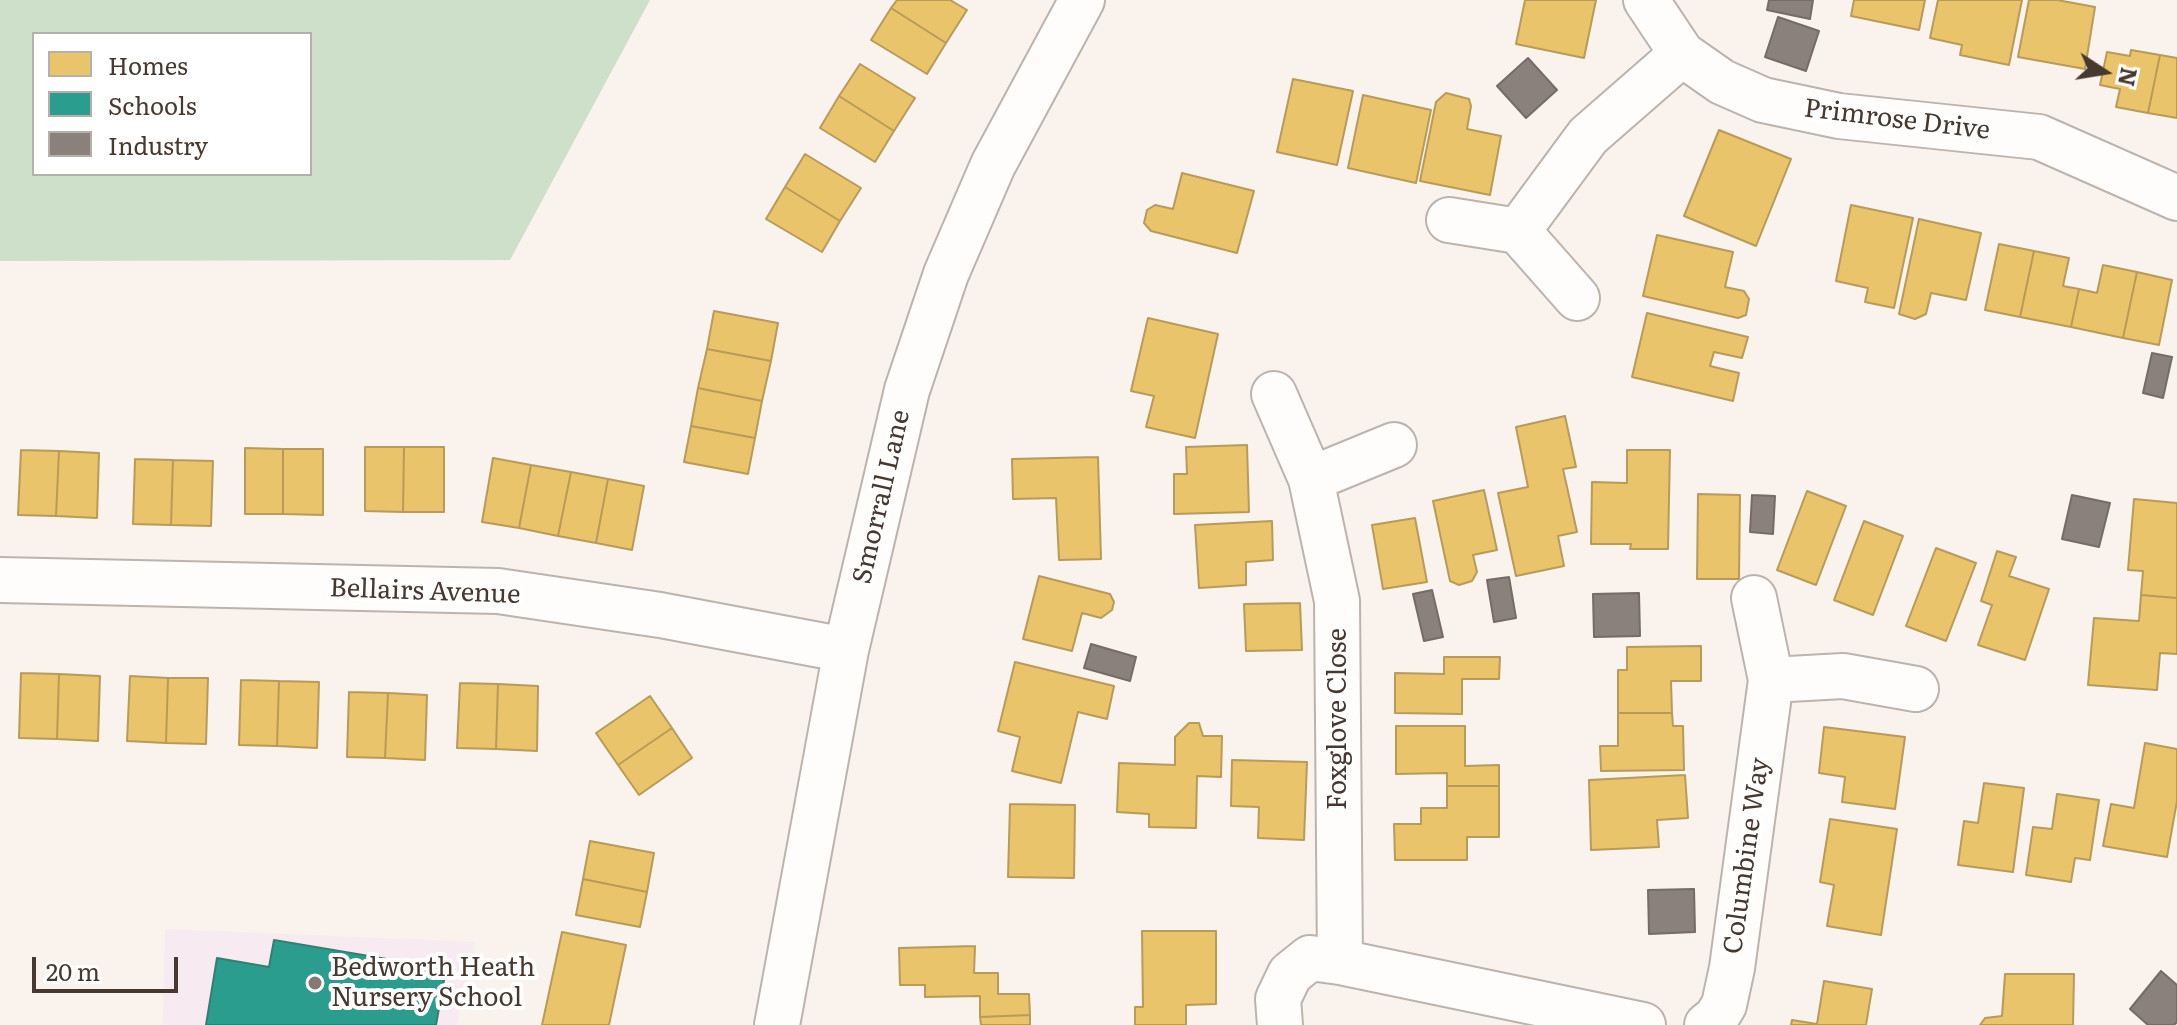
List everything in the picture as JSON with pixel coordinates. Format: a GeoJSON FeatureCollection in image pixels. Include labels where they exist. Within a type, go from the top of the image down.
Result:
{"type":"FeatureCollection","features":[{"type":"Feature","properties":{"kind":"street","name":"Smorrall Lane"},"geometry":{"type":"LineString","coordinates":[[777,1025],[846,650],[907,390],[946,274],[993,165],[1082,0]]}},
{"type":"Feature","properties":{"kind":"street","name":"Primrose Drive"},"geometry":{"type":"LineString","coordinates":[[1646,0],[1682,54],[1722,82],[1763,100],[1839,116],[2039,137],[2177,198]]}},
{"type":"Feature","properties":{"kind":"street"},"geometry":{"type":"LineString","coordinates":[[1518,231],[1588,136],[1682,54]]}},
{"type":"Feature","properties":{"kind":"street"},"geometry":{"type":"LineString","coordinates":[[1449,220],[1518,231],[1577,298]]}},
{"type":"Feature","properties":{"kind":"street","name":"Foxglove Close"},"geometry":{"type":"LineString","coordinates":[[1274,394],[1311,479],[1337,601],[1340,962]]}},
{"type":"Feature","properties":{"kind":"street"},"geometry":{"type":"LineString","coordinates":[[1311,479],[1394,445]]}},
{"type":"Feature","properties":{"kind":"street","name":"Bellairs Avenue"},"geometry":{"type":"LineString","coordinates":[[0,580],[498,591],[660,615],[846,650]]}},
{"type":"Feature","properties":{"kind":"street","name":"Columbine Way"},"geometry":{"type":"LineString","coordinates":[[1707,1025],[1724,1005],[1732,968],[1771,680],[1754,598]]}},
{"type":"Feature","properties":{"kind":"street"},"geometry":{"type":"LineString","coordinates":[[1771,680],[1843,676],[1916,689]]}},
{"type":"Feature","properties":{"kind":"street"},"geometry":{"type":"LineString","coordinates":[[1280,1025],[1278,999],[1290,974],[1310,958],[1643,1025]]}},
{"type":"Feature","properties":{"kind":"shaded area","name":"Bedworth Heath Nursery School"},"geometry":{"type":"Polygon","coordinates":[[[165,929],[475,942],[457,1025],[163,1025],[165,929]]]}},
{"type":"Feature","properties":{"kind":"green space"},"geometry":{"type":"Polygon","coordinates":[[[0,0],[650,0],[510,260],[0,261],[0,0]]]}},
{"type":"Feature","properties":{"kind":"building: Homes"},"geometry":{"type":"Polygon","coordinates":[[[897,0],[950,0],[967,10],[946,43],[891,8],[897,0]]]}},
{"type":"Feature","properties":{"kind":"building: Homes"},"geometry":{"type":"Polygon","coordinates":[[[1525,0],[1596,0],[1584,58],[1516,44],[1525,0]]]}},
{"type":"Feature","properties":{"kind":"building: Homes"},"geometry":{"type":"Polygon","coordinates":[[[1854,0],[1925,0],[1919,30],[1851,16],[1854,0]]]}},
{"type":"Feature","properties":{"kind":"building: Homes"},"geometry":{"type":"Polygon","coordinates":[[[1938,0],[2022,0],[2009,65],[1960,55],[1962,45],[1930,38],[1938,0]]]}},
{"type":"Feature","properties":{"kind":"building: Homes"},"geometry":{"type":"Polygon","coordinates":[[[2029,0],[2057,0],[2095,7],[2085,69],[2018,57],[2029,0]]]}},
{"type":"Feature","properties":{"kind":"building: Homes"},"geometry":{"type":"Polygon","coordinates":[[[891,8],[946,43],[927,74],[871,40],[891,8]]]}},
{"type":"Feature","properties":{"kind":"building: Homes"},"geometry":{"type":"Polygon","coordinates":[[[2131,50],[2160,55],[2148,113],[2116,107],[2120,89],[2100,85],[2107,52],[2130,56],[2131,50]]]}},
{"type":"Feature","properties":{"kind":"building: Homes"},"geometry":{"type":"Polygon","coordinates":[[[2160,55],[2177,58],[2177,118],[2148,113],[2160,55]]]}},
{"type":"Feature","properties":{"kind":"building: Homes"},"geometry":{"type":"Polygon","coordinates":[[[860,64],[915,98],[894,131],[839,96],[860,64]]]}},
{"type":"Feature","properties":{"kind":"building: Homes"},"geometry":{"type":"Polygon","coordinates":[[[1293,79],[1353,91],[1337,165],[1277,152],[1293,79]]]}},
{"type":"Feature","properties":{"kind":"building: Homes"},"geometry":{"type":"Polygon","coordinates":[[[1446,93],[1469,99],[1471,106],[1467,129],[1501,136],[1490,195],[1420,181],[1436,102],[1446,93]]]}},
{"type":"Feature","properties":{"kind":"building: Homes"},"geometry":{"type":"Polygon","coordinates":[[[1363,95],[1431,110],[1416,183],[1348,168],[1363,95]]]}},
{"type":"Feature","properties":{"kind":"building: Homes"},"geometry":{"type":"Polygon","coordinates":[[[839,96],[894,131],[875,162],[820,128],[839,96]]]}},
{"type":"Feature","properties":{"kind":"building: Homes"},"geometry":{"type":"Polygon","coordinates":[[[1719,130],[1791,159],[1756,246],[1684,216],[1719,130]]]}},
{"type":"Feature","properties":{"kind":"building: Homes"},"geometry":{"type":"Polygon","coordinates":[[[805,154],[861,188],[840,221],[785,187],[805,154]]]}},
{"type":"Feature","properties":{"kind":"building: Homes"},"geometry":{"type":"Polygon","coordinates":[[[1182,173],[1254,191],[1237,253],[1151,231],[1144,223],[1147,210],[1155,205],[1173,209],[1182,173]]]}},
{"type":"Feature","properties":{"kind":"building: Homes"},"geometry":{"type":"Polygon","coordinates":[[[785,187],[840,221],[822,252],[766,219],[785,187]]]}},
{"type":"Feature","properties":{"kind":"building: Homes"},"geometry":{"type":"Polygon","coordinates":[[[1851,205],[1913,218],[1894,308],[1865,302],[1868,288],[1836,281],[1851,205]]]}},
{"type":"Feature","properties":{"kind":"building: Homes"},"geometry":{"type":"Polygon","coordinates":[[[1919,219],[1981,233],[1966,300],[1931,293],[1926,314],[1915,319],[1899,314],[1919,219]]]}},
{"type":"Feature","properties":{"kind":"building: Homes"},"geometry":{"type":"Polygon","coordinates":[[[1657,235],[1733,252],[1725,287],[1744,291],[1749,299],[1746,315],[1738,318],[1643,296],[1657,235]]]}},
{"type":"Feature","properties":{"kind":"building: Homes"},"geometry":{"type":"Polygon","coordinates":[[[1999,244],[2034,251],[2020,317],[1985,310],[1999,244]]]}},
{"type":"Feature","properties":{"kind":"building: Homes"},"geometry":{"type":"Polygon","coordinates":[[[2034,251],[2069,258],[2063,286],[2079,289],[2071,327],[2020,317],[2034,251]]]}},
{"type":"Feature","properties":{"kind":"building: Homes"},"geometry":{"type":"Polygon","coordinates":[[[2103,265],[2137,272],[2123,338],[2071,327],[2079,289],[2097,293],[2103,265]]]}},
{"type":"Feature","properties":{"kind":"building: Homes"},"geometry":{"type":"Polygon","coordinates":[[[2137,272],[2172,280],[2159,345],[2123,338],[2137,272]]]}},
{"type":"Feature","properties":{"kind":"building: Homes"},"geometry":{"type":"Polygon","coordinates":[[[714,311],[778,323],[771,361],[707,349],[714,311]]]}},
{"type":"Feature","properties":{"kind":"building: Homes"},"geometry":{"type":"Polygon","coordinates":[[[1647,313],[1748,337],[1742,358],[1714,352],[1710,366],[1739,373],[1733,401],[1632,377],[1647,313]]]}},
{"type":"Feature","properties":{"kind":"building: Homes"},"geometry":{"type":"Polygon","coordinates":[[[1148,318],[1218,334],[1195,438],[1146,427],[1154,396],[1131,391],[1148,318]]]}},
{"type":"Feature","properties":{"kind":"building: Homes"},"geometry":{"type":"Polygon","coordinates":[[[707,349],[771,361],[762,401],[698,388],[707,349]]]}},
{"type":"Feature","properties":{"kind":"building: Homes"},"geometry":{"type":"Polygon","coordinates":[[[698,388],[762,401],[755,438],[691,426],[698,388]]]}},
{"type":"Feature","properties":{"kind":"building: Homes"},"geometry":{"type":"Polygon","coordinates":[[[1565,416],[1576,467],[1563,469],[1577,532],[1558,536],[1564,566],[1516,576],[1498,493],[1528,487],[1516,427],[1565,416]]]}},
{"type":"Feature","properties":{"kind":"building: Homes"},"geometry":{"type":"Polygon","coordinates":[[[691,426],[755,438],[748,474],[684,462],[691,426]]]}},
{"type":"Feature","properties":{"kind":"building: Homes"},"geometry":{"type":"Polygon","coordinates":[[[1247,445],[1249,512],[1174,514],[1174,474],[1187,474],[1186,447],[1247,445]]]}},
{"type":"Feature","properties":{"kind":"building: Homes"},"geometry":{"type":"Polygon","coordinates":[[[365,447],[404,447],[403,512],[365,511],[365,447]]]}},
{"type":"Feature","properties":{"kind":"building: Homes"},"geometry":{"type":"Polygon","coordinates":[[[404,447],[444,447],[444,512],[403,512],[404,447]]]}},
{"type":"Feature","properties":{"kind":"building: Homes"},"geometry":{"type":"Polygon","coordinates":[[[245,448],[283,449],[283,514],[245,514],[245,448]]]}},
{"type":"Feature","properties":{"kind":"building: Homes"},"geometry":{"type":"Polygon","coordinates":[[[283,449],[323,449],[323,515],[283,514],[283,449]]]}},
{"type":"Feature","properties":{"kind":"building: Homes"},"geometry":{"type":"Polygon","coordinates":[[[21,450],[59,451],[56,516],[18,515],[21,450]]]}},
{"type":"Feature","properties":{"kind":"building: Homes"},"geometry":{"type":"Polygon","coordinates":[[[1627,450],[1670,450],[1668,549],[1630,549],[1631,544],[1591,544],[1592,482],[1627,483],[1627,450]]]}},
{"type":"Feature","properties":{"kind":"building: Homes"},"geometry":{"type":"Polygon","coordinates":[[[59,451],[99,453],[97,518],[56,516],[59,451]]]}},
{"type":"Feature","properties":{"kind":"building: Homes"},"geometry":{"type":"Polygon","coordinates":[[[1098,457],[1101,559],[1059,560],[1056,498],[1013,499],[1012,459],[1098,457]]]}},
{"type":"Feature","properties":{"kind":"building: Homes"},"geometry":{"type":"Polygon","coordinates":[[[493,458],[531,465],[519,528],[482,522],[493,458]]]}},
{"type":"Feature","properties":{"kind":"building: Homes"},"geometry":{"type":"Polygon","coordinates":[[[135,459],[173,460],[171,525],[133,524],[135,459]]]}},
{"type":"Feature","properties":{"kind":"building: Homes"},"geometry":{"type":"Polygon","coordinates":[[[173,460],[213,461],[211,526],[171,525],[173,460]]]}},
{"type":"Feature","properties":{"kind":"building: Homes"},"geometry":{"type":"Polygon","coordinates":[[[531,465],[571,472],[558,536],[519,528],[531,465]]]}},
{"type":"Feature","properties":{"kind":"building: Homes"},"geometry":{"type":"Polygon","coordinates":[[[571,472],[608,479],[596,543],[558,536],[571,472]]]}},
{"type":"Feature","properties":{"kind":"building: Homes"},"geometry":{"type":"Polygon","coordinates":[[[608,479],[644,486],[632,550],[596,543],[608,479]]]}},
{"type":"Feature","properties":{"kind":"building: Homes"},"geometry":{"type":"Polygon","coordinates":[[[1484,490],[1497,550],[1473,555],[1477,572],[1472,581],[1459,585],[1450,581],[1433,501],[1484,490]]]}},
{"type":"Feature","properties":{"kind":"building: Homes"},"geometry":{"type":"Polygon","coordinates":[[[1807,491],[1846,506],[1816,585],[1777,570],[1807,491]]]}},
{"type":"Feature","properties":{"kind":"building: Homes"},"geometry":{"type":"Polygon","coordinates":[[[1698,494],[1740,495],[1739,579],[1697,579],[1698,494]]]}},
{"type":"Feature","properties":{"kind":"building: Homes"},"geometry":{"type":"Polygon","coordinates":[[[2134,499],[2177,503],[2177,598],[2141,595],[2143,571],[2128,570],[2134,499]]]}},
{"type":"Feature","properties":{"kind":"building: Homes"},"geometry":{"type":"Polygon","coordinates":[[[1415,518],[1427,582],[1383,589],[1372,525],[1415,518]]]}},
{"type":"Feature","properties":{"kind":"building: Homes"},"geometry":{"type":"Polygon","coordinates":[[[1272,521],[1273,560],[1246,562],[1246,585],[1199,588],[1195,525],[1272,521]]]}},
{"type":"Feature","properties":{"kind":"building: Homes"},"geometry":{"type":"Polygon","coordinates":[[[1864,521],[1903,536],[1873,615],[1834,600],[1864,521]]]}},
{"type":"Feature","properties":{"kind":"building: Homes"},"geometry":{"type":"Polygon","coordinates":[[[1936,548],[1976,563],[1946,641],[1906,626],[1936,548]]]}},
{"type":"Feature","properties":{"kind":"building: Homes"},"geometry":{"type":"Polygon","coordinates":[[[1997,551],[2016,557],[2009,576],[2049,589],[2025,660],[1978,645],[1992,605],[1981,601],[1997,551]]]}},
{"type":"Feature","properties":{"kind":"building: Homes"},"geometry":{"type":"Polygon","coordinates":[[[1039,576],[1110,594],[1114,602],[1112,610],[1101,618],[1082,613],[1072,651],[1023,639],[1039,576]]]}},
{"type":"Feature","properties":{"kind":"building: Homes"},"geometry":{"type":"Polygon","coordinates":[[[2141,595],[2177,598],[2177,654],[2160,653],[2157,690],[2088,685],[2094,618],[2139,621],[2141,595]]]}},
{"type":"Feature","properties":{"kind":"building: Homes"},"geometry":{"type":"Polygon","coordinates":[[[1300,603],[1302,650],[1246,651],[1244,604],[1300,603]]]}},
{"type":"Feature","properties":{"kind":"building: Homes"},"geometry":{"type":"Polygon","coordinates":[[[1701,646],[1701,681],[1671,681],[1672,713],[1618,713],[1618,670],[1627,670],[1627,647],[1701,646]]]}},
{"type":"Feature","properties":{"kind":"building: Homes"},"geometry":{"type":"Polygon","coordinates":[[[1444,657],[1500,657],[1499,679],[1462,679],[1462,714],[1395,713],[1395,673],[1444,674],[1444,657]]]}},
{"type":"Feature","properties":{"kind":"building: Homes"},"geometry":{"type":"Polygon","coordinates":[[[1015,662],[1114,686],[1107,719],[1078,712],[1061,783],[1012,771],[1020,737],[998,731],[1015,662]]]}},
{"type":"Feature","properties":{"kind":"building: Homes"},"geometry":{"type":"Polygon","coordinates":[[[21,673],[59,674],[57,739],[19,738],[21,673]]]}},
{"type":"Feature","properties":{"kind":"building: Homes"},"geometry":{"type":"Polygon","coordinates":[[[59,674],[100,676],[98,741],[57,739],[59,674]]]}},
{"type":"Feature","properties":{"kind":"building: Homes"},"geometry":{"type":"Polygon","coordinates":[[[130,676],[168,678],[166,743],[127,741],[130,676]]]}},
{"type":"Feature","properties":{"kind":"building: Homes"},"geometry":{"type":"Polygon","coordinates":[[[168,678],[208,678],[206,744],[166,743],[168,678]]]}},
{"type":"Feature","properties":{"kind":"building: Homes"},"geometry":{"type":"Polygon","coordinates":[[[241,680],[279,681],[277,746],[239,745],[241,680]]]}},
{"type":"Feature","properties":{"kind":"building: Homes"},"geometry":{"type":"Polygon","coordinates":[[[279,681],[319,682],[317,748],[277,746],[279,681]]]}},
{"type":"Feature","properties":{"kind":"building: Homes"},"geometry":{"type":"Polygon","coordinates":[[[460,683],[498,684],[496,749],[457,748],[460,683]]]}},
{"type":"Feature","properties":{"kind":"building: Homes"},"geometry":{"type":"Polygon","coordinates":[[[498,684],[538,686],[537,751],[496,749],[498,684]]]}},
{"type":"Feature","properties":{"kind":"building: Homes"},"geometry":{"type":"Polygon","coordinates":[[[349,692],[388,693],[385,758],[347,757],[349,692]]]}},
{"type":"Feature","properties":{"kind":"building: Homes"},"geometry":{"type":"Polygon","coordinates":[[[388,693],[427,695],[425,760],[385,758],[388,693]]]}},
{"type":"Feature","properties":{"kind":"building: Homes"},"geometry":{"type":"Polygon","coordinates":[[[650,696],[672,728],[618,765],[596,733],[650,696]]]}},
{"type":"Feature","properties":{"kind":"building: Homes"},"geometry":{"type":"Polygon","coordinates":[[[1618,713],[1672,713],[1673,726],[1683,726],[1684,770],[1601,771],[1600,746],[1618,746],[1618,713]]]}},
{"type":"Feature","properties":{"kind":"building: Homes"},"geometry":{"type":"Polygon","coordinates":[[[1189,723],[1199,723],[1203,736],[1222,736],[1221,777],[1197,776],[1196,828],[1149,827],[1149,814],[1117,812],[1119,763],[1175,765],[1175,737],[1189,723]]]}},
{"type":"Feature","properties":{"kind":"building: Homes"},"geometry":{"type":"Polygon","coordinates":[[[1396,726],[1465,726],[1465,766],[1499,765],[1499,786],[1447,786],[1447,773],[1396,774],[1396,726]]]}},
{"type":"Feature","properties":{"kind":"building: Homes"},"geometry":{"type":"Polygon","coordinates":[[[1824,727],[1905,737],[1895,809],[1842,802],[1845,777],[1819,773],[1824,727]]]}},
{"type":"Feature","properties":{"kind":"building: Homes"},"geometry":{"type":"Polygon","coordinates":[[[672,728],[692,758],[639,795],[618,765],[672,728]]]}},
{"type":"Feature","properties":{"kind":"building: Homes"},"geometry":{"type":"Polygon","coordinates":[[[2145,743],[2177,749],[2177,801],[2167,857],[2103,846],[2111,804],[2134,808],[2145,743]]]}},
{"type":"Feature","properties":{"kind":"building: Homes"},"geometry":{"type":"Polygon","coordinates":[[[1232,760],[1307,762],[1304,840],[1258,838],[1259,807],[1231,806],[1232,760]]]}},
{"type":"Feature","properties":{"kind":"building: Homes"},"geometry":{"type":"Polygon","coordinates":[[[1685,775],[1688,818],[1657,820],[1659,847],[1591,850],[1589,780],[1685,775]]]}},
{"type":"Feature","properties":{"kind":"building: Homes"},"geometry":{"type":"Polygon","coordinates":[[[1984,783],[2024,788],[2013,872],[1958,865],[1964,821],[1978,823],[1984,783]]]}},
{"type":"Feature","properties":{"kind":"building: Homes"},"geometry":{"type":"Polygon","coordinates":[[[1447,786],[1499,786],[1499,837],[1467,837],[1467,860],[1395,860],[1394,824],[1421,824],[1421,808],[1447,808],[1447,786]]]}},
{"type":"Feature","properties":{"kind":"building: Homes"},"geometry":{"type":"Polygon","coordinates":[[[2057,794],[2099,800],[2090,860],[2075,858],[2071,882],[2026,875],[2033,827],[2052,829],[2057,794]]]}},
{"type":"Feature","properties":{"kind":"building: Homes"},"geometry":{"type":"Polygon","coordinates":[[[1010,804],[1075,805],[1074,878],[1008,877],[1010,804]]]}},
{"type":"Feature","properties":{"kind":"building: Homes"},"geometry":{"type":"Polygon","coordinates":[[[1830,819],[1897,829],[1881,935],[1827,926],[1834,885],[1820,882],[1830,819]]]}},
{"type":"Feature","properties":{"kind":"building: Homes"},"geometry":{"type":"Polygon","coordinates":[[[590,841],[654,853],[647,892],[583,879],[590,841]]]}},
{"type":"Feature","properties":{"kind":"building: Homes"},"geometry":{"type":"Polygon","coordinates":[[[583,879],[647,892],[640,927],[576,915],[583,879]]]}},
{"type":"Feature","properties":{"kind":"building: Homes"},"geometry":{"type":"Polygon","coordinates":[[[1142,931],[1216,931],[1216,1004],[1186,1005],[1186,1025],[1135,1025],[1135,1007],[1143,1007],[1142,931]]]}},
{"type":"Feature","properties":{"kind":"building: Homes"},"geometry":{"type":"Polygon","coordinates":[[[562,932],[626,945],[609,1025],[542,1025],[562,932]]]}},
{"type":"Feature","properties":{"kind":"building: Homes"},"geometry":{"type":"Polygon","coordinates":[[[975,946],[974,973],[998,973],[998,994],[1029,994],[1030,1015],[980,1017],[980,996],[925,997],[925,985],[900,985],[899,948],[975,946]]]}},
{"type":"Feature","properties":{"kind":"building: Homes"},"geometry":{"type":"Polygon","coordinates":[[[2005,974],[2074,974],[2073,1025],[1980,1025],[1985,1018],[2002,1016],[2005,974]]]}},
{"type":"Feature","properties":{"kind":"building: Homes"},"geometry":{"type":"Polygon","coordinates":[[[1824,981],[1872,989],[1866,1025],[1791,1025],[1792,1020],[1817,1024],[1824,981]]]}},
{"type":"Feature","properties":{"kind":"building: Homes"},"geometry":{"type":"Polygon","coordinates":[[[1030,1015],[1030,1025],[981,1025],[980,1017],[1030,1015]]]}},
{"type":"Feature","properties":{"kind":"building: Schools"},"geometry":{"type":"Polygon","coordinates":[[[274,940],[446,969],[436,1025],[206,1025],[217,958],[269,967],[274,940]]]}},
{"type":"Feature","properties":{"kind":"building: Industry"},"geometry":{"type":"Polygon","coordinates":[[[1769,0],[1813,0],[1810,19],[1767,10],[1769,0]]]}},
{"type":"Feature","properties":{"kind":"building: Industry"},"geometry":{"type":"Polygon","coordinates":[[[1778,17],[1819,31],[1806,71],[1765,57],[1778,17]]]}},
{"type":"Feature","properties":{"kind":"building: Industry"},"geometry":{"type":"Polygon","coordinates":[[[1528,58],[1557,90],[1526,118],[1497,86],[1528,58]]]}},
{"type":"Feature","properties":{"kind":"building: Industry"},"geometry":{"type":"Polygon","coordinates":[[[2152,353],[2172,357],[2163,398],[2143,393],[2152,353]]]}},
{"type":"Feature","properties":{"kind":"building: Industry"},"geometry":{"type":"Polygon","coordinates":[[[1752,495],[1775,496],[1773,534],[1750,532],[1752,495]]]}},
{"type":"Feature","properties":{"kind":"building: Industry"},"geometry":{"type":"Polygon","coordinates":[[[2072,495],[2110,503],[2099,547],[2062,539],[2072,495]]]}},
{"type":"Feature","properties":{"kind":"building: Industry"},"geometry":{"type":"Polygon","coordinates":[[[1509,577],[1516,618],[1494,622],[1487,580],[1509,577]]]}},
{"type":"Feature","properties":{"kind":"building: Industry"},"geometry":{"type":"Polygon","coordinates":[[[1432,590],[1443,637],[1424,641],[1413,594],[1432,590]]]}},
{"type":"Feature","properties":{"kind":"building: Industry"},"geometry":{"type":"Polygon","coordinates":[[[1639,593],[1640,636],[1594,637],[1593,594],[1639,593]]]}},
{"type":"Feature","properties":{"kind":"building: Industry"},"geometry":{"type":"Polygon","coordinates":[[[1091,644],[1136,657],[1130,681],[1084,668],[1091,644]]]}},
{"type":"Feature","properties":{"kind":"building: Industry"},"geometry":{"type":"Polygon","coordinates":[[[1694,889],[1695,932],[1649,934],[1648,890],[1694,889]]]}},
{"type":"Feature","properties":{"kind":"building: Industry"},"geometry":{"type":"Polygon","coordinates":[[[2161,971],[2177,985],[2177,1022],[2174,1025],[2148,1025],[2130,1009],[2161,971]]]}},
{"type":"Feature","properties":{"kind":"place","name":"Bedworth Heath Nursery School"},"geometry":{"type":"Point","coordinates":[315,983]}}]}
